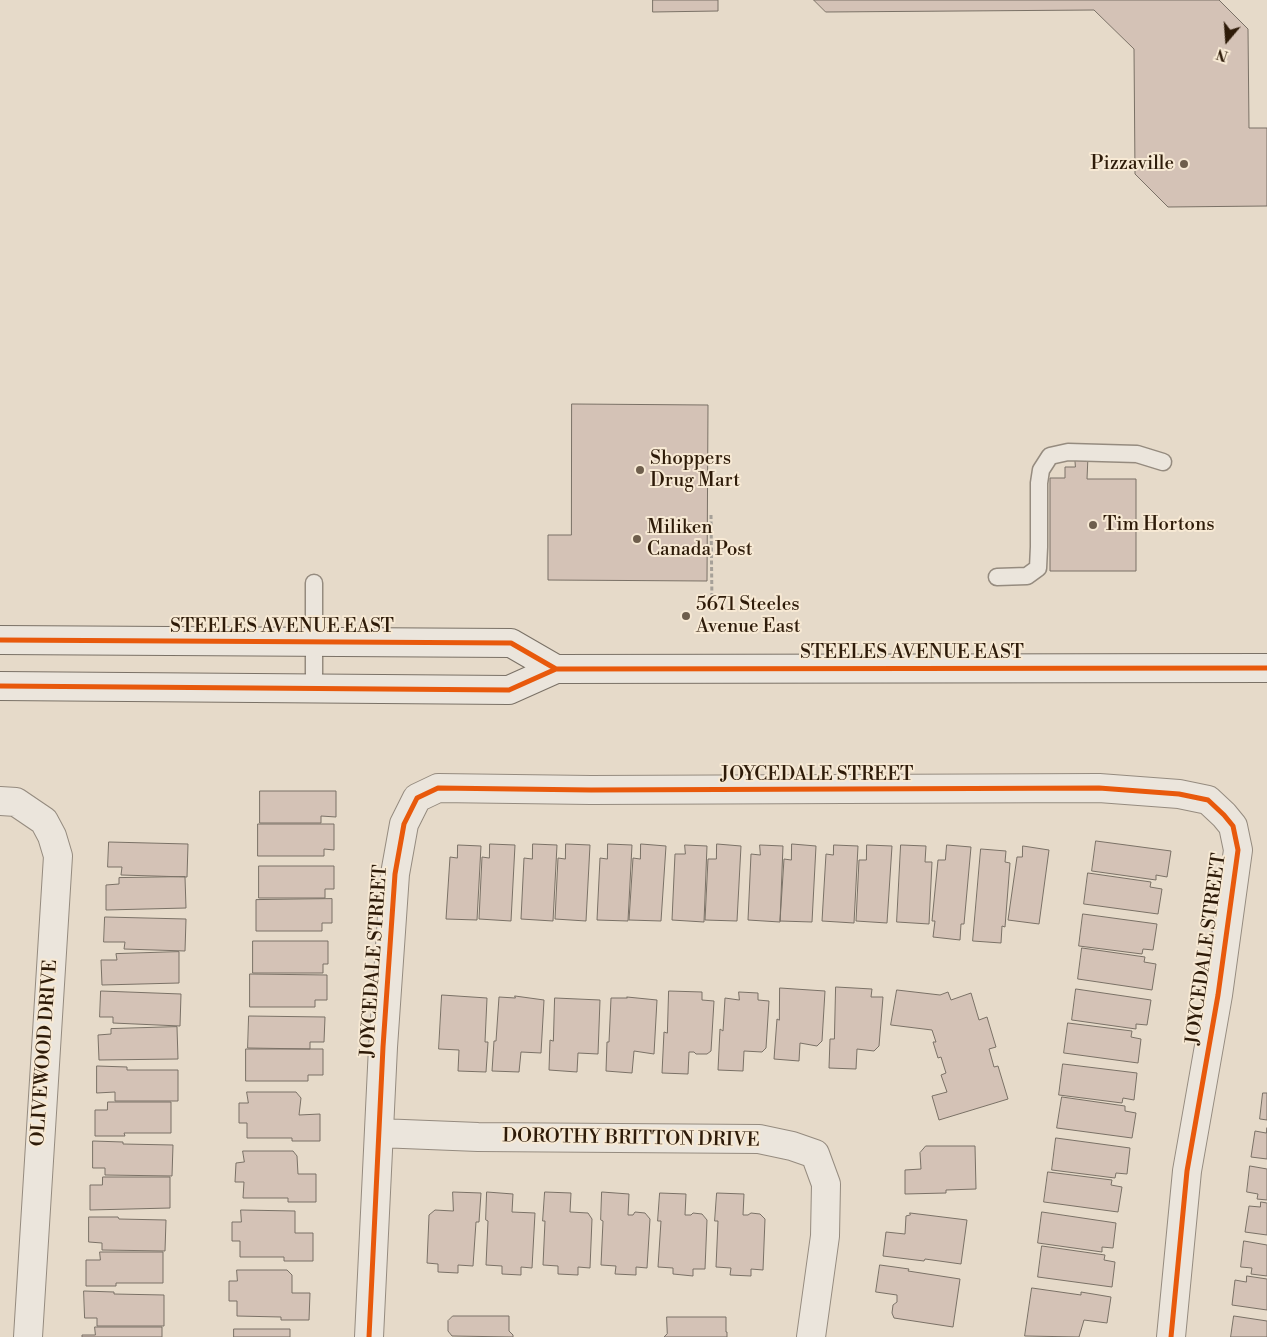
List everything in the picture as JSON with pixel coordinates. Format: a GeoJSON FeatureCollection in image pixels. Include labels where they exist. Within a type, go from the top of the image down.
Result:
{"type":"FeatureCollection","features":[{"type":"Feature","properties":{"kind":"street","name":"STEELES AVENUE EAST"},"geometry":{"type":"LineString","coordinates":[[0,640],[511,643],[556,670]]}},
{"type":"Feature","properties":{"kind":"street","name":"STEELES AVENUE EAST"},"geometry":{"type":"LineString","coordinates":[[0,686],[509,690],[556,670],[1267,668]]}},
{"type":"Feature","properties":{"kind":"street","name":"JOYCEDALE STREET"},"geometry":{"type":"LineString","coordinates":[[369,1337],[383,1038],[396,874],[404,824],[417,798],[438,788],[641,790],[1099,788],[1179,794],[1208,800],[1234,826],[1238,850],[1218,995],[1187,1171],[1171,1337]]}},
{"type":"Feature","properties":{"kind":"street","name":"OLIVEWOOD DRIVE"},"geometry":{"type":"LineString","coordinates":[[0,801],[16,802],[44,821],[52,836],[58,856],[35,1196],[28,1337]]}},
{"type":"Feature","properties":{"kind":"street","name":"DOROTHY BRITTON DRIVE"},"geometry":{"type":"LineString","coordinates":[[379,1133],[478,1137],[759,1139],[792,1146],[815,1154],[826,1184],[825,1236],[811,1337]]}},
{"type":"Feature","properties":{"kind":"lane"},"geometry":{"type":"LineString","coordinates":[[997,577],[1027,576],[1038,568],[1040,547],[1039,483],[1041,470],[1050,456],[1068,452],[1138,454],[1164,462]]}},
{"type":"Feature","properties":{"kind":"lane"},"geometry":{"type":"LineString","coordinates":[[314,583],[314,688]]}},
{"type":"Feature","properties":{"kind":"path"},"geometry":{"type":"LineString","coordinates":[[711,515],[712,605]]}},
{"type":"Feature","properties":{"kind":"building"},"geometry":{"type":"Polygon","coordinates":[[[653,0],[718,0],[718,11],[653,12],[653,0]]]}},
{"type":"Feature","properties":{"kind":"building"},"geometry":{"type":"Polygon","coordinates":[[[814,0],[1219,0],[1248,29],[1249,128],[1267,128],[1267,206],[1168,207],[1135,174],[1134,49],[1094,10],[826,12],[814,0]]]}},
{"type":"Feature","properties":{"kind":"building","name":"Shoppers Drug Mart"},"geometry":{"type":"Polygon","coordinates":[[[572,404],[708,405],[707,581],[548,580],[548,535],[571,535],[572,404]]]}},
{"type":"Feature","properties":{"kind":"building","name":"Tim Hortons"},"geometry":{"type":"Polygon","coordinates":[[[1075,456],[1088,456],[1087,479],[1136,479],[1136,571],[1050,571],[1050,478],[1065,478],[1065,467],[1075,467],[1075,456]]]}},
{"type":"Feature","properties":{"kind":"building"},"geometry":{"type":"Polygon","coordinates":[[[260,791],[336,791],[336,817],[321,816],[321,823],[260,823],[260,791]]]}},
{"type":"Feature","properties":{"kind":"building"},"geometry":{"type":"Polygon","coordinates":[[[258,824],[334,824],[334,850],[324,849],[324,856],[258,856],[258,824]]]}},
{"type":"Feature","properties":{"kind":"building"},"geometry":{"type":"Polygon","coordinates":[[[1096,841],[1171,851],[1167,877],[1156,875],[1156,880],[1092,871],[1096,841]]]}},
{"type":"Feature","properties":{"kind":"building"},"geometry":{"type":"Polygon","coordinates":[[[109,842],[188,844],[187,877],[121,875],[122,867],[108,867],[109,842]]]}},
{"type":"Feature","properties":{"kind":"building"},"geometry":{"type":"Polygon","coordinates":[[[490,844],[515,845],[511,921],[479,919],[482,857],[489,858],[490,844]]]}},
{"type":"Feature","properties":{"kind":"building"},"geometry":{"type":"Polygon","coordinates":[[[533,844],[557,845],[553,921],[521,919],[524,858],[532,859],[533,844]]]}},
{"type":"Feature","properties":{"kind":"building"},"geometry":{"type":"Polygon","coordinates":[[[566,844],[590,845],[586,921],[555,919],[558,858],[565,859],[566,844]]]}},
{"type":"Feature","properties":{"kind":"building"},"geometry":{"type":"Polygon","coordinates":[[[608,844],[632,845],[628,921],[597,920],[600,858],[607,859],[608,844]]]}},
{"type":"Feature","properties":{"kind":"building"},"geometry":{"type":"Polygon","coordinates":[[[641,844],[666,846],[661,921],[629,920],[633,858],[640,859],[641,844]]]}},
{"type":"Feature","properties":{"kind":"building"},"geometry":{"type":"Polygon","coordinates":[[[717,844],[741,846],[737,921],[705,920],[708,859],[716,859],[717,844]]]}},
{"type":"Feature","properties":{"kind":"building"},"geometry":{"type":"Polygon","coordinates":[[[792,844],[816,846],[812,922],[780,921],[784,859],[791,860],[792,844]]]}},
{"type":"Feature","properties":{"kind":"building"},"geometry":{"type":"Polygon","coordinates":[[[458,845],[481,846],[477,920],[446,919],[450,857],[457,858],[458,845]]]}},
{"type":"Feature","properties":{"kind":"building"},"geometry":{"type":"Polygon","coordinates":[[[685,845],[707,846],[704,922],[672,920],[675,854],[685,854],[685,845]]]}},
{"type":"Feature","properties":{"kind":"building"},"geometry":{"type":"Polygon","coordinates":[[[760,845],[783,846],[780,922],[748,920],[751,854],[760,855],[760,845]]]}},
{"type":"Feature","properties":{"kind":"building"},"geometry":{"type":"Polygon","coordinates":[[[834,845],[858,846],[854,923],[822,921],[826,854],[833,855],[834,845]]]}},
{"type":"Feature","properties":{"kind":"building"},"geometry":{"type":"Polygon","coordinates":[[[867,845],[892,846],[887,923],[856,921],[859,860],[866,860],[867,845]]]}},
{"type":"Feature","properties":{"kind":"building"},"geometry":{"type":"Polygon","coordinates":[[[901,845],[926,846],[925,862],[932,862],[929,924],[897,922],[901,845]]]}},
{"type":"Feature","properties":{"kind":"building"},"geometry":{"type":"Polygon","coordinates":[[[947,845],[971,847],[964,924],[961,924],[960,940],[933,937],[935,921],[932,921],[938,860],[945,860],[947,845]]]}},
{"type":"Feature","properties":{"kind":"building"},"geometry":{"type":"Polygon","coordinates":[[[1023,846],[1049,850],[1039,924],[1008,920],[1017,857],[1022,857],[1023,846]]]}},
{"type":"Feature","properties":{"kind":"building"},"geometry":{"type":"Polygon","coordinates":[[[981,849],[1006,851],[1005,862],[1010,863],[1005,927],[1002,926],[1001,943],[973,941],[981,849]]]}},
{"type":"Feature","properties":{"kind":"building"},"geometry":{"type":"Polygon","coordinates":[[[259,866],[334,866],[334,889],[325,889],[325,898],[259,898],[259,866]]]}},
{"type":"Feature","properties":{"kind":"building"},"geometry":{"type":"Polygon","coordinates":[[[1088,873],[1151,882],[1150,887],[1162,889],[1158,914],[1084,904],[1088,873]]]}},
{"type":"Feature","properties":{"kind":"building"},"geometry":{"type":"Polygon","coordinates":[[[185,877],[186,908],[106,910],[106,885],[119,884],[119,878],[185,877]]]}},
{"type":"Feature","properties":{"kind":"building"},"geometry":{"type":"Polygon","coordinates":[[[332,899],[332,923],[322,923],[322,931],[256,931],[256,900],[332,899]]]}},
{"type":"Feature","properties":{"kind":"building"},"geometry":{"type":"Polygon","coordinates":[[[1083,914],[1157,924],[1153,950],[1143,949],[1142,954],[1079,946],[1083,914]]]}},
{"type":"Feature","properties":{"kind":"building"},"geometry":{"type":"Polygon","coordinates":[[[105,917],[186,919],[185,951],[124,949],[125,942],[104,942],[105,917]]]}},
{"type":"Feature","properties":{"kind":"building"},"geometry":{"type":"Polygon","coordinates":[[[253,941],[328,941],[328,964],[323,964],[323,973],[253,973],[253,941]]]}},
{"type":"Feature","properties":{"kind":"building"},"geometry":{"type":"Polygon","coordinates":[[[1082,948],[1145,957],[1144,962],[1156,964],[1152,990],[1078,979],[1082,948]]]}},
{"type":"Feature","properties":{"kind":"building"},"geometry":{"type":"Polygon","coordinates":[[[179,952],[179,983],[102,985],[101,960],[117,960],[116,954],[179,952]]]}},
{"type":"Feature","properties":{"kind":"building"},"geometry":{"type":"Polygon","coordinates":[[[250,974],[327,975],[327,1000],[315,1000],[315,1007],[250,1007],[250,974]]]}},
{"type":"Feature","properties":{"kind":"building"},"geometry":{"type":"Polygon","coordinates":[[[836,987],[872,989],[871,997],[883,997],[879,1046],[874,1051],[857,1049],[856,1069],[829,1068],[830,1039],[834,1039],[836,987]]]}},
{"type":"Feature","properties":{"kind":"building"},"geometry":{"type":"Polygon","coordinates":[[[780,988],[825,991],[822,1041],[817,1046],[800,1043],[799,1061],[774,1059],[777,1019],[779,1020],[780,988]]]}},
{"type":"Feature","properties":{"kind":"building"},"geometry":{"type":"Polygon","coordinates":[[[1076,989],[1151,1000],[1147,1025],[1136,1024],[1136,1029],[1072,1020],[1076,989]]]}},
{"type":"Feature","properties":{"kind":"building"},"geometry":{"type":"Polygon","coordinates":[[[897,990],[940,995],[948,992],[951,1000],[971,993],[979,1020],[987,1017],[996,1047],[989,1049],[994,1067],[998,1066],[1008,1099],[939,1120],[932,1096],[947,1092],[941,1075],[946,1073],[941,1057],[938,1058],[933,1042],[936,1042],[932,1030],[891,1025],[897,990]]]}},
{"type":"Feature","properties":{"kind":"building"},"geometry":{"type":"Polygon","coordinates":[[[101,991],[181,994],[180,1026],[113,1023],[113,1017],[100,1017],[101,991]]]}},
{"type":"Feature","properties":{"kind":"building"},"geometry":{"type":"Polygon","coordinates":[[[669,991],[702,992],[702,1000],[714,1001],[711,1051],[707,1054],[689,1052],[688,1074],[662,1073],[664,1032],[667,1033],[669,991]]]}},
{"type":"Feature","properties":{"kind":"building"},"geometry":{"type":"Polygon","coordinates":[[[739,992],[758,993],[758,1000],[769,1001],[766,1048],[762,1052],[744,1051],[743,1071],[718,1070],[720,1029],[723,1031],[725,998],[739,1000],[739,992]]]}},
{"type":"Feature","properties":{"kind":"building"},"geometry":{"type":"Polygon","coordinates":[[[442,995],[487,998],[485,1042],[488,1042],[486,1072],[458,1071],[459,1050],[439,1049],[442,995]]]}},
{"type":"Feature","properties":{"kind":"building"},"geometry":{"type":"Polygon","coordinates":[[[515,996],[544,1000],[541,1053],[521,1052],[519,1072],[492,1071],[499,997],[515,998],[515,996]]]}},
{"type":"Feature","properties":{"kind":"building"},"geometry":{"type":"Polygon","coordinates":[[[627,997],[657,1000],[654,1054],[634,1051],[632,1073],[606,1071],[611,998],[627,997]]]}},
{"type":"Feature","properties":{"kind":"building"},"geometry":{"type":"Polygon","coordinates":[[[555,998],[600,1000],[598,1054],[578,1053],[577,1072],[549,1070],[550,1040],[553,1041],[555,998]]]}},
{"type":"Feature","properties":{"kind":"building"},"geometry":{"type":"Polygon","coordinates":[[[249,1016],[325,1017],[324,1042],[310,1042],[310,1049],[248,1048],[249,1016]]]}},
{"type":"Feature","properties":{"kind":"building"},"geometry":{"type":"Polygon","coordinates":[[[1068,1023],[1132,1031],[1131,1037],[1141,1039],[1138,1063],[1064,1053],[1068,1023]]]}},
{"type":"Feature","properties":{"kind":"building"},"geometry":{"type":"Polygon","coordinates":[[[177,1027],[178,1059],[99,1060],[98,1035],[111,1034],[111,1029],[177,1027]]]}},
{"type":"Feature","properties":{"kind":"building"},"geometry":{"type":"Polygon","coordinates":[[[246,1049],[323,1049],[323,1075],[308,1075],[308,1081],[246,1081],[246,1049]]]}},
{"type":"Feature","properties":{"kind":"building"},"geometry":{"type":"Polygon","coordinates":[[[1063,1064],[1137,1073],[1134,1100],[1123,1098],[1122,1103],[1059,1095],[1063,1064]]]}},
{"type":"Feature","properties":{"kind":"building"},"geometry":{"type":"Polygon","coordinates":[[[97,1066],[127,1067],[127,1070],[178,1070],[178,1101],[115,1101],[115,1092],[97,1093],[97,1066]]]}},
{"type":"Feature","properties":{"kind":"building"},"geometry":{"type":"Polygon","coordinates":[[[247,1092],[296,1092],[301,1098],[299,1115],[320,1114],[320,1141],[292,1141],[292,1138],[247,1138],[247,1123],[239,1123],[239,1103],[248,1103],[247,1092]]]}},
{"type":"Feature","properties":{"kind":"building"},"geometry":{"type":"Polygon","coordinates":[[[1263,1093],[1267,1093],[1267,1120],[1260,1119],[1263,1093]]]}},
{"type":"Feature","properties":{"kind":"building"},"geometry":{"type":"Polygon","coordinates":[[[1062,1097],[1125,1106],[1125,1111],[1136,1113],[1132,1138],[1057,1128],[1062,1097]]]}},
{"type":"Feature","properties":{"kind":"building"},"geometry":{"type":"Polygon","coordinates":[[[108,1102],[171,1102],[171,1133],[124,1133],[125,1136],[95,1136],[95,1110],[107,1110],[108,1102]]]}},
{"type":"Feature","properties":{"kind":"building"},"geometry":{"type":"Polygon","coordinates":[[[1267,1128],[1267,1159],[1251,1157],[1255,1131],[1266,1133],[1267,1128]]]}},
{"type":"Feature","properties":{"kind":"building"},"geometry":{"type":"Polygon","coordinates":[[[1056,1138],[1130,1148],[1127,1174],[1116,1173],[1115,1178],[1052,1170],[1056,1138]]]}},
{"type":"Feature","properties":{"kind":"building"},"geometry":{"type":"Polygon","coordinates":[[[93,1141],[173,1145],[172,1176],[105,1175],[105,1168],[93,1168],[93,1141]]]}},
{"type":"Feature","properties":{"kind":"building"},"geometry":{"type":"Polygon","coordinates":[[[926,1146],[975,1146],[976,1189],[946,1190],[946,1193],[905,1194],[905,1170],[921,1169],[920,1153],[926,1146]]]}},
{"type":"Feature","properties":{"kind":"building"},"geometry":{"type":"Polygon","coordinates":[[[243,1151],[293,1151],[297,1156],[298,1174],[316,1174],[316,1202],[288,1202],[288,1198],[243,1198],[244,1182],[235,1182],[236,1163],[244,1162],[243,1151]]]}},
{"type":"Feature","properties":{"kind":"building"},"geometry":{"type":"Polygon","coordinates":[[[1250,1166],[1267,1169],[1267,1200],[1257,1199],[1258,1194],[1247,1192],[1250,1166]]]}},
{"type":"Feature","properties":{"kind":"building"},"geometry":{"type":"Polygon","coordinates":[[[1048,1172],[1112,1180],[1111,1185],[1122,1187],[1118,1212],[1044,1202],[1048,1172]]]}},
{"type":"Feature","properties":{"kind":"building"},"geometry":{"type":"Polygon","coordinates":[[[103,1177],[170,1177],[170,1208],[90,1210],[90,1185],[102,1185],[103,1177]]]}},
{"type":"Feature","properties":{"kind":"building"},"geometry":{"type":"Polygon","coordinates":[[[453,1192],[481,1193],[479,1222],[476,1222],[473,1266],[458,1265],[458,1273],[438,1272],[438,1264],[427,1263],[429,1215],[435,1210],[453,1211],[453,1192]]]}},
{"type":"Feature","properties":{"kind":"building"},"geometry":{"type":"Polygon","coordinates":[[[487,1192],[513,1194],[512,1212],[535,1213],[532,1268],[521,1267],[521,1275],[502,1274],[502,1266],[486,1265],[487,1192]]]}},
{"type":"Feature","properties":{"kind":"building"},"geometry":{"type":"Polygon","coordinates":[[[545,1192],[571,1193],[570,1212],[588,1213],[592,1219],[590,1268],[578,1267],[578,1275],[558,1274],[558,1266],[543,1265],[545,1192]]]}},
{"type":"Feature","properties":{"kind":"building"},"geometry":{"type":"Polygon","coordinates":[[[602,1192],[629,1194],[628,1215],[633,1215],[635,1212],[645,1213],[650,1219],[647,1268],[636,1267],[636,1275],[615,1274],[616,1266],[601,1265],[602,1192]]]}},
{"type":"Feature","properties":{"kind":"building"},"geometry":{"type":"Polygon","coordinates":[[[660,1193],[686,1194],[685,1215],[693,1213],[702,1214],[707,1220],[705,1269],[693,1269],[693,1276],[673,1274],[673,1268],[658,1267],[661,1221],[658,1221],[660,1193]]]}},
{"type":"Feature","properties":{"kind":"building"},"geometry":{"type":"Polygon","coordinates":[[[717,1193],[744,1194],[743,1215],[751,1213],[760,1214],[765,1219],[763,1270],[751,1269],[751,1276],[730,1275],[731,1268],[716,1267],[718,1221],[715,1221],[717,1193]]]}},
{"type":"Feature","properties":{"kind":"building"},"geometry":{"type":"Polygon","coordinates":[[[1261,1202],[1267,1203],[1267,1235],[1245,1232],[1249,1206],[1260,1207],[1261,1202]]]}},
{"type":"Feature","properties":{"kind":"building"},"geometry":{"type":"Polygon","coordinates":[[[241,1210],[295,1211],[295,1233],[313,1233],[313,1261],[284,1261],[284,1257],[240,1257],[240,1241],[232,1241],[232,1222],[241,1222],[241,1210]]]}},
{"type":"Feature","properties":{"kind":"building"},"geometry":{"type":"Polygon","coordinates":[[[1042,1212],[1116,1223],[1113,1248],[1102,1247],[1102,1252],[1038,1243],[1042,1212]]]}},
{"type":"Feature","properties":{"kind":"building"},"geometry":{"type":"Polygon","coordinates":[[[910,1213],[967,1220],[961,1264],[883,1256],[886,1232],[905,1234],[906,1216],[910,1215],[910,1213]]]}},
{"type":"Feature","properties":{"kind":"building"},"geometry":{"type":"Polygon","coordinates":[[[89,1217],[166,1220],[165,1251],[102,1250],[102,1243],[89,1242],[89,1217]]]}},
{"type":"Feature","properties":{"kind":"building"},"geometry":{"type":"Polygon","coordinates":[[[1244,1241],[1267,1245],[1267,1276],[1251,1274],[1252,1268],[1241,1267],[1244,1241]]]}},
{"type":"Feature","properties":{"kind":"building"},"geometry":{"type":"Polygon","coordinates":[[[1042,1246],[1105,1255],[1104,1260],[1115,1262],[1112,1287],[1038,1277],[1042,1246]]]}},
{"type":"Feature","properties":{"kind":"building"},"geometry":{"type":"Polygon","coordinates":[[[100,1252],[163,1252],[163,1283],[116,1283],[116,1286],[86,1286],[86,1260],[100,1260],[100,1252]]]}},
{"type":"Feature","properties":{"kind":"building"},"geometry":{"type":"Polygon","coordinates":[[[880,1265],[960,1279],[953,1327],[894,1318],[892,1313],[893,1305],[897,1302],[897,1295],[876,1292],[880,1265]]]}},
{"type":"Feature","properties":{"kind":"building"},"geometry":{"type":"Polygon","coordinates":[[[237,1270],[287,1270],[292,1275],[292,1293],[310,1293],[309,1320],[281,1320],[281,1317],[237,1316],[237,1301],[229,1301],[229,1281],[237,1281],[237,1270]]]}},
{"type":"Feature","properties":{"kind":"building"},"geometry":{"type":"Polygon","coordinates":[[[1247,1276],[1267,1279],[1267,1310],[1232,1305],[1235,1280],[1246,1282],[1247,1276]]]}},
{"type":"Feature","properties":{"kind":"building"},"geometry":{"type":"Polygon","coordinates":[[[1032,1288],[1081,1295],[1081,1292],[1111,1297],[1107,1323],[1084,1320],[1079,1337],[1025,1336],[1032,1288]]]}},
{"type":"Feature","properties":{"kind":"building"},"geometry":{"type":"Polygon","coordinates":[[[84,1291],[164,1295],[164,1326],[97,1326],[97,1318],[85,1318],[84,1291]]]}},
{"type":"Feature","properties":{"kind":"building"},"geometry":{"type":"Polygon","coordinates":[[[453,1316],[509,1316],[509,1331],[513,1337],[452,1336],[448,1331],[448,1321],[453,1316]]]}},
{"type":"Feature","properties":{"kind":"building"},"geometry":{"type":"Polygon","coordinates":[[[1234,1316],[1267,1321],[1267,1337],[1231,1337],[1234,1316]]]}},
{"type":"Feature","properties":{"kind":"building"},"geometry":{"type":"Polygon","coordinates":[[[667,1317],[726,1317],[727,1337],[664,1337],[667,1334],[667,1317]]]}},
{"type":"Feature","properties":{"kind":"building"},"geometry":{"type":"Polygon","coordinates":[[[95,1327],[162,1327],[162,1337],[82,1337],[82,1335],[95,1335],[95,1327]]]}},
{"type":"Feature","properties":{"kind":"building"},"geometry":{"type":"Polygon","coordinates":[[[234,1329],[290,1329],[290,1337],[234,1337],[234,1329]]]}},
{"type":"Feature","properties":{"kind":"cycle path"},"geometry":{"type":"LineString","coordinates":[[0,640],[511,643],[556,669]]}},
{"type":"Feature","properties":{"kind":"cycle path"},"geometry":{"type":"LineString","coordinates":[[0,686],[509,690],[556,669],[1267,668]]}},
{"type":"Feature","properties":{"kind":"cycle path"},"geometry":{"type":"LineString","coordinates":[[369,1337],[383,1047],[395,874],[404,824],[417,798],[438,788],[591,790],[1099,788],[1179,794],[1208,800],[1233,826],[1238,850],[1218,995],[1187,1171],[1171,1337]]}},
{"type":"Feature","properties":{"kind":"place","name":"Pizzaville"},"geometry":{"type":"Point","coordinates":[1184,164]}},
{"type":"Feature","properties":{"kind":"place","name":"Shoppers Drug Mart"},"geometry":{"type":"Point","coordinates":[640,470]}},
{"type":"Feature","properties":{"kind":"place","name":"Tim Hortons"},"geometry":{"type":"Point","coordinates":[1093,525]}},
{"type":"Feature","properties":{"kind":"place","name":"Miliken Canada Post"},"geometry":{"type":"Point","coordinates":[637,539]}},
{"type":"Feature","properties":{"kind":"place","name":"5671 Steeles Avenue East"},"geometry":{"type":"Point","coordinates":[686,616]}}]}
